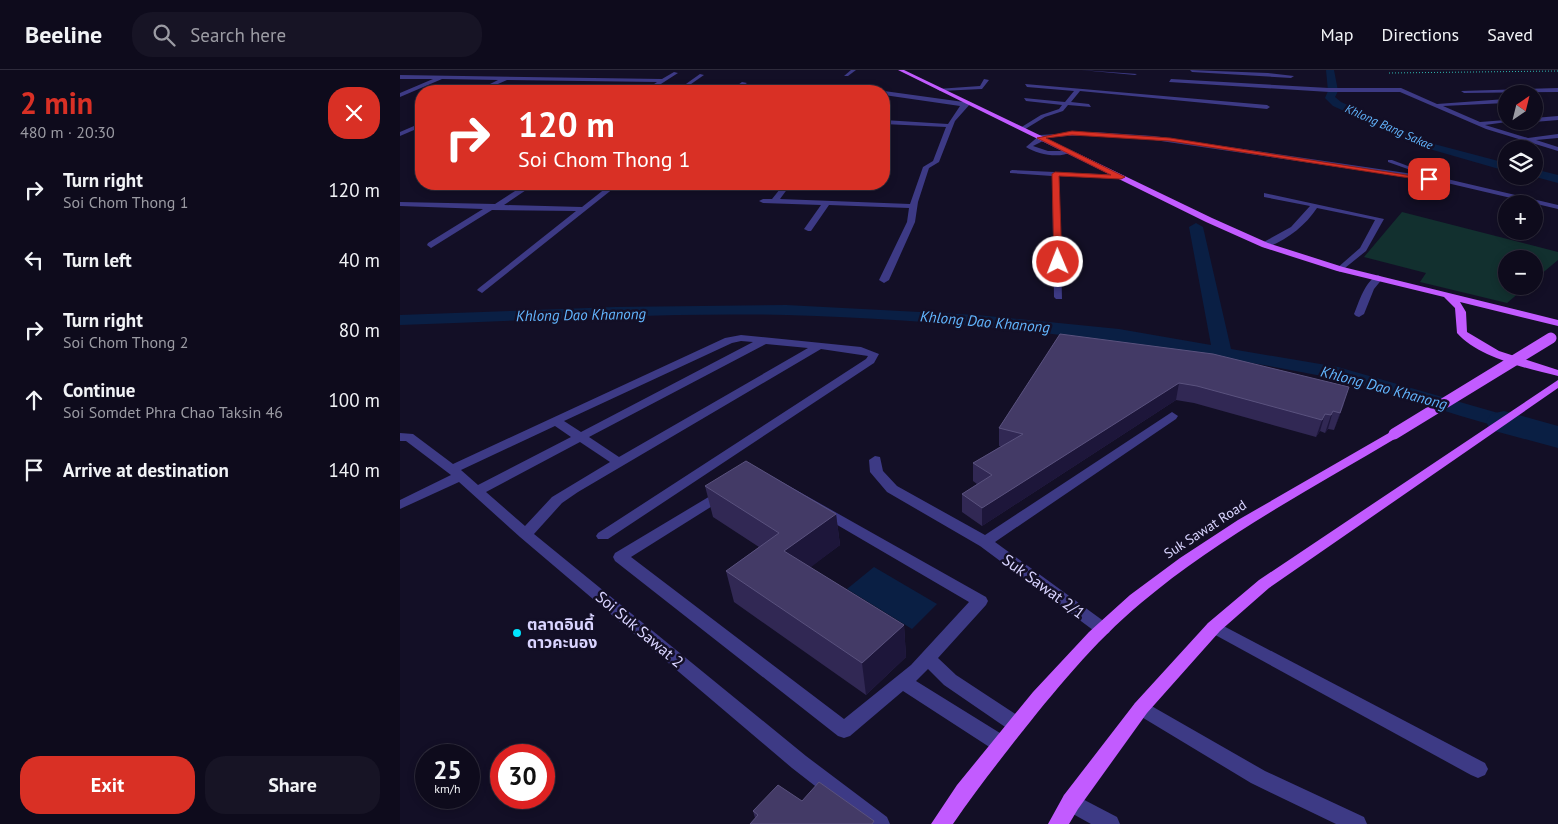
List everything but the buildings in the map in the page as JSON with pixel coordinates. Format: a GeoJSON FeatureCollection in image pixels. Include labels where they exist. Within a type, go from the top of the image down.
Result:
{"type":"FeatureCollection","features":[{"type":"Feature","properties":{"kind":"main road"},"geometry":{"type":"LineString","coordinates":[[900,70],[966,104],[1265,245],[1340,269],[1558,323]]}},
{"type":"Feature","properties":{"kind":"main road"},"geometry":{"type":"LineString","coordinates":[[1440,293],[1458,304],[1462,311],[1462,333],[1470,340],[1498,354],[1558,373]]}},
{"type":"Feature","properties":{"kind":"main road","name":"Suk Sawat Road"},"geometry":{"type":"LineString","coordinates":[[941,824],[958,799],[1055,677],[1103,629],[1155,583],[1221,537],[1555,336]]}},
{"type":"Feature","properties":{"kind":"main road"},"geometry":{"type":"LineString","coordinates":[[1058,824],[1071,802],[1141,708],[1214,627],[1264,584],[1454,456],[1558,383]]}},
{"type":"Feature","properties":{"kind":"street"},"geometry":{"type":"LineString","coordinates":[[427,76],[441,70]]}},
{"type":"Feature","properties":{"kind":"street"},"geometry":{"type":"LineString","coordinates":[[491,85],[524,70]]}},
{"type":"Feature","properties":{"kind":"street"},"geometry":{"type":"LineString","coordinates":[[846,75],[854,70]]}},
{"type":"Feature","properties":{"kind":"street"},"geometry":{"type":"LineString","coordinates":[[1083,70],[1135,75]]}},
{"type":"Feature","properties":{"kind":"street"},"geometry":{"type":"LineString","coordinates":[[464,76],[475,71]]}},
{"type":"Feature","properties":{"kind":"street"},"geometry":{"type":"LineString","coordinates":[[1192,71],[1268,73],[1291,76]]}},
{"type":"Feature","properties":{"kind":"street"},"geometry":{"type":"LineString","coordinates":[[657,85],[676,73]]}},
{"type":"Feature","properties":{"kind":"street"},"geometry":{"type":"LineString","coordinates":[[1268,73],[1269,87]]}},
{"type":"Feature","properties":{"kind":"street"},"geometry":{"type":"LineString","coordinates":[[607,79],[615,75]]}},
{"type":"Feature","properties":{"kind":"street"},"geometry":{"type":"LineString","coordinates":[[687,85],[702,75]]}},
{"type":"Feature","properties":{"kind":"street"},"geometry":{"type":"LineString","coordinates":[[424,85],[445,76]]}},
{"type":"Feature","properties":{"kind":"street"},"geometry":{"type":"LineString","coordinates":[[400,77],[464,76],[664,81]]}},
{"type":"Feature","properties":{"kind":"street"},"geometry":{"type":"LineString","coordinates":[[1168,98],[1171,78],[1269,87],[1330,90],[1396,90],[1478,124],[1558,149]]}},
{"type":"Feature","properties":{"kind":"street"},"geometry":{"type":"LineString","coordinates":[[940,89],[982,88],[986,80]]}},
{"type":"Feature","properties":{"kind":"street"},"geometry":{"type":"LineString","coordinates":[[740,85],[744,82]]}},
{"type":"Feature","properties":{"kind":"street"},"geometry":{"type":"LineString","coordinates":[[1026,85],[1267,107]]}},
{"type":"Feature","properties":{"kind":"street"},"geometry":{"type":"LineString","coordinates":[[400,95],[415,89]]}},
{"type":"Feature","properties":{"kind":"street"},"geometry":{"type":"LineString","coordinates":[[1022,129],[1043,116],[1061,110],[1078,90]]}},
{"type":"Feature","properties":{"kind":"street"},"geometry":{"type":"LineString","coordinates":[[1464,91],[1558,90]]}},
{"type":"Feature","properties":{"kind":"street"},"geometry":{"type":"LineString","coordinates":[[884,280],[911,222],[926,166],[936,162],[951,126],[966,104],[890,93]]}},
{"type":"Feature","properties":{"kind":"street"},"geometry":{"type":"LineString","coordinates":[[1478,102],[1472,98],[1490,97]]}},
{"type":"Feature","properties":{"kind":"street"},"geometry":{"type":"LineString","coordinates":[[1026,99],[1089,106]]}},
{"type":"Feature","properties":{"kind":"street"},"geometry":{"type":"LineString","coordinates":[[1435,105],[1498,101]]}},
{"type":"Feature","properties":{"kind":"street"},"geometry":{"type":"LineString","coordinates":[[1543,119],[1558,118]]}},
{"type":"Feature","properties":{"kind":"street"},"geometry":{"type":"LineString","coordinates":[[890,122],[951,126]]}},
{"type":"Feature","properties":{"kind":"street"},"geometry":{"type":"LineString","coordinates":[[1478,124],[1498,122]]}},
{"type":"Feature","properties":{"kind":"street"},"geometry":{"type":"LineString","coordinates":[[400,134],[415,128]]}},
{"type":"Feature","properties":{"kind":"street"},"geometry":{"type":"LineString","coordinates":[[1120,136],[1128,128],[1155,130]]}},
{"type":"Feature","properties":{"kind":"street"},"geometry":{"type":"LineString","coordinates":[[1169,132],[1170,139]]}},
{"type":"Feature","properties":{"kind":"street"},"geometry":{"type":"LineString","coordinates":[[1068,152],[1048,153],[1029,147],[1041,138],[1072,133],[1170,139],[1188,144],[1447,181],[1558,207]]}},
{"type":"Feature","properties":{"kind":"street"},"geometry":{"type":"LineString","coordinates":[[1523,139],[1558,136]]}},
{"type":"Feature","properties":{"kind":"street"},"geometry":{"type":"LineString","coordinates":[[1390,161],[1447,181]]}},
{"type":"Feature","properties":{"kind":"street"},"geometry":{"type":"LineString","coordinates":[[1012,172],[1121,177]]}},
{"type":"Feature","properties":{"kind":"street"},"geometry":{"type":"LineString","coordinates":[[1055,174],[1059,298]]}},
{"type":"Feature","properties":{"kind":"street"},"geometry":{"type":"LineString","coordinates":[[431,245],[520,190]]}},
{"type":"Feature","properties":{"kind":"street"},"geometry":{"type":"LineString","coordinates":[[482,290],[608,190]]}},
{"type":"Feature","properties":{"kind":"street"},"geometry":{"type":"LineString","coordinates":[[776,199],[783,190]]}},
{"type":"Feature","properties":{"kind":"street"},"geometry":{"type":"LineString","coordinates":[[1268,196],[1380,218],[1363,248],[1340,269]]}},
{"type":"Feature","properties":{"kind":"street"},"geometry":{"type":"LineString","coordinates":[[763,201],[914,206]]}},
{"type":"Feature","properties":{"kind":"street"},"geometry":{"type":"LineString","coordinates":[[808,229],[827,203]]}},
{"type":"Feature","properties":{"kind":"street"},"geometry":{"type":"LineString","coordinates":[[400,204],[584,209]]}},
{"type":"Feature","properties":{"kind":"street"},"geometry":{"type":"LineString","coordinates":[[400,209],[409,204]]}},
{"type":"Feature","properties":{"kind":"street"},"geometry":{"type":"LineString","coordinates":[[1265,245],[1296,230],[1315,205]]}},
{"type":"Feature","properties":{"kind":"street"},"geometry":{"type":"LineString","coordinates":[[1359,314],[1370,288],[1378,278]]}},
{"type":"Feature","properties":{"kind":"street"},"geometry":{"type":"LineString","coordinates":[[400,505],[457,473],[557,422],[729,340],[742,338],[765,340],[861,350],[874,354],[870,361],[603,536]]}},
{"type":"Feature","properties":{"kind":"street"},"geometry":{"type":"LineString","coordinates":[[478,491],[765,340]]}},
{"type":"Feature","properties":{"kind":"street"},"geometry":{"type":"LineString","coordinates":[[525,534],[558,500],[572,489],[820,346]]}},
{"type":"Feature","properties":{"kind":"street"},"geometry":{"type":"LineString","coordinates":[[985,542],[1172,416]]}},
{"type":"Feature","properties":{"kind":"street"},"geometry":{"type":"LineString","coordinates":[[557,422],[618,462]]}},
{"type":"Feature","properties":{"kind":"street","name":"Soi Suk Sawat 2"},"geometry":{"type":"LineString","coordinates":[[400,436],[409,437],[457,473],[525,534],[799,762],[880,824]]}},
{"type":"Feature","properties":{"kind":"street","name":"Suk Sawat 2/1"},"geometry":{"type":"LineString","coordinates":[[875,460],[877,472],[892,490],[985,542],[1103,629]]}},
{"type":"Feature","properties":{"kind":"street"},"geometry":{"type":"LineString","coordinates":[[757,472],[980,601],[928,658],[903,682],[844,730],[620,557],[757,472]]}},
{"type":"Feature","properties":{"kind":"street"},"geometry":{"type":"LineString","coordinates":[[1214,627],[1478,769]]}},
{"type":"Feature","properties":{"kind":"street"},"geometry":{"type":"LineString","coordinates":[[928,658],[950,680],[1017,725]]}},
{"type":"Feature","properties":{"kind":"street"},"geometry":{"type":"LineString","coordinates":[[903,682],[1001,744]]}},
{"type":"Feature","properties":{"kind":"street"},"geometry":{"type":"LineString","coordinates":[[1141,708],[1258,777],[1357,824]]}},
{"type":"Feature","properties":{"kind":"street"},"geometry":{"type":"LineString","coordinates":[[1071,802],[1110,824]]}},
{"type":"Feature","properties":{"kind":"path"},"geometry":{"type":"LineString","coordinates":[[1389,72],[1558,71]]}},
{"type":"Feature","properties":{"kind":"green space"},"geometry":{"type":"Polygon","coordinates":[[[1402,212],[1498,237],[1498,240],[1511,240],[1558,252],[1558,260],[1543,272],[1543,250],[1498,250],[1498,295],[1516,295],[1507,303],[1420,282],[1426,273],[1364,257],[1402,212]]]}},
{"type":"Feature","properties":{"kind":"water"},"geometry":{"type":"Polygon","coordinates":[[[874,567],[937,604],[912,629],[847,589],[874,567]]]}},
{"type":"Feature","properties":{"kind":"waterway","name":"Khlong Bang Sakae"},"geometry":{"type":"LineString","coordinates":[[1330,70],[1333,91],[1330,98],[1337,104],[1430,146],[1498,165]]}},
{"type":"Feature","properties":{"kind":"waterway","name":"Khlong Bang Sakae"},"geometry":{"type":"LineString","coordinates":[[1543,175],[1558,179]]}},
{"type":"Feature","properties":{"kind":"waterway"},"geometry":{"type":"LineString","coordinates":[[1196,227],[1222,352]]}},
{"type":"Feature","properties":{"kind":"waterway","name":"Khlong Dao Khanong"},"geometry":{"type":"LineString","coordinates":[[400,320],[615,312],[786,310],[977,320],[1119,335],[1338,373],[1504,422]]}},
{"type":"Feature","properties":{"kind":"waterway","name":"Khlong Dao Khanong"},"geometry":{"type":"LineString","coordinates":[[1504,422],[1558,437]]}},
{"type":"Feature","properties":{"kind":"place","name":"ตลาดอินดี้ ดาวคะนอง"},"geometry":{"type":"Point","coordinates":[517,633]}},
{"type":"Feature","properties":{"kind":"route"},"geometry":{"type":"LineString","coordinates":[[1058,262],[1055,174],[1121,177],[1040,138],[1072,133],[1170,139],[1188,144],[1429,179]]}}]}
